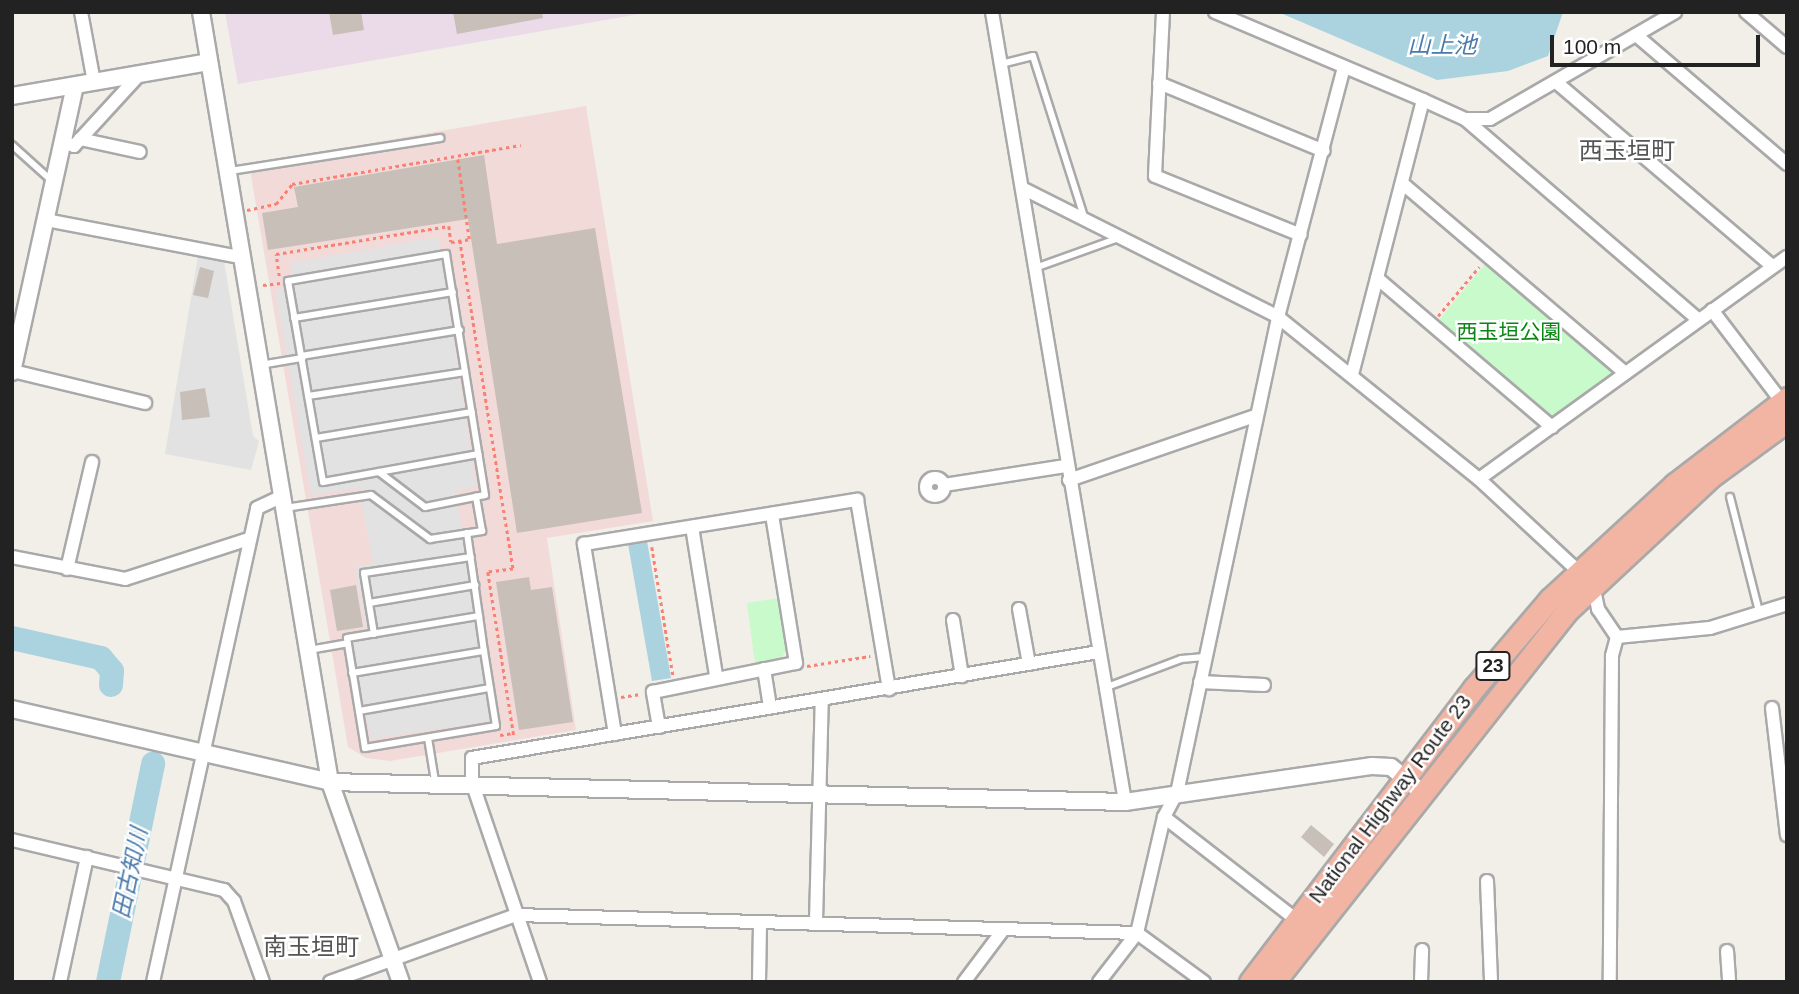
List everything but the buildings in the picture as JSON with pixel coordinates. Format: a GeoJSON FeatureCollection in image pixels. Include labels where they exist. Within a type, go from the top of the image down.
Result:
{"type":"FeatureCollection","features":[{"type":"Feature","properties":{"kind":"highway","name":"National Highway Route 23"},"geometry":{"type":"LineString","coordinates":[[1250,982],[1297,920],[1415,785],[1585,578],[1713,475],[1785,407]]}},
{"type":"Feature","properties":{"kind":"highway","name":"National Highway Route 23"},"geometry":{"type":"LineString","coordinates":[[1273,982],[1415,785]]}},
{"type":"Feature","properties":{"kind":"street"},"geometry":{"type":"LineString","coordinates":[[81,12],[94,82]]}},
{"type":"Feature","properties":{"kind":"street"},"geometry":{"type":"LineString","coordinates":[[201,12],[258,365],[330,782],[401,982]]}},
{"type":"Feature","properties":{"kind":"street"},"geometry":{"type":"LineString","coordinates":[[992,12],[1066,466],[1125,802]]}},
{"type":"Feature","properties":{"kind":"street"},"geometry":{"type":"LineString","coordinates":[[1163,12],[1154,176],[1301,235]]}},
{"type":"Feature","properties":{"kind":"street"},"geometry":{"type":"LineString","coordinates":[[1215,12],[1465,119],[1699,320]]}},
{"type":"Feature","properties":{"kind":"street"},"geometry":{"type":"LineString","coordinates":[[1465,119],[1489,119],[1675,12]]}},
{"type":"Feature","properties":{"kind":"street"},"geometry":{"type":"LineString","coordinates":[[1746,12],[1787,47]]}},
{"type":"Feature","properties":{"kind":"street"},"geometry":{"type":"LineString","coordinates":[[1636,35],[1787,164]]}},
{"type":"Feature","properties":{"kind":"street"},"geometry":{"type":"LineString","coordinates":[[12,96],[209,62]]}},
{"type":"Feature","properties":{"kind":"street"},"geometry":{"type":"LineString","coordinates":[[1099,982],[1137,933],[1164,817],[1177,793],[1255,416],[1278,317],[1344,68]]}},
{"type":"Feature","properties":{"kind":"street"},"geometry":{"type":"LineString","coordinates":[[62,141],[74,146],[140,74]]}},
{"type":"Feature","properties":{"kind":"street"},"geometry":{"type":"LineString","coordinates":[[1556,82],[1772,266]]}},
{"type":"Feature","properties":{"kind":"street"},"geometry":{"type":"LineString","coordinates":[[1159,83],[1324,151]]}},
{"type":"Feature","properties":{"kind":"street"},"geometry":{"type":"LineString","coordinates":[[75,86],[13,365],[145,403]]}},
{"type":"Feature","properties":{"kind":"street"},"geometry":{"type":"LineString","coordinates":[[1352,375],[1423,100]]}},
{"type":"Feature","properties":{"kind":"street"},"geometry":{"type":"LineString","coordinates":[[80,139],[140,152]]}},
{"type":"Feature","properties":{"kind":"street"},"geometry":{"type":"LineString","coordinates":[[1402,183],[1625,373]]}},
{"type":"Feature","properties":{"kind":"street"},"geometry":{"type":"LineString","coordinates":[[1022,188],[1278,317],[1479,479],[1585,578],[1598,609],[1616,637],[1612,656],[1610,982]]}},
{"type":"Feature","properties":{"kind":"street"},"geometry":{"type":"LineString","coordinates":[[46,220],[240,257]]}},
{"type":"Feature","properties":{"kind":"street"},"geometry":{"type":"LineString","coordinates":[[1479,479],[1787,257]]}},
{"type":"Feature","properties":{"kind":"street"},"geometry":{"type":"LineString","coordinates":[[1377,278],[1552,427]]}},
{"type":"Feature","properties":{"kind":"street"},"geometry":{"type":"LineString","coordinates":[[1712,310],[1785,407]]}},
{"type":"Feature","properties":{"kind":"street"},"geometry":{"type":"LineString","coordinates":[[1069,480],[1255,416]]}},
{"type":"Feature","properties":{"kind":"street"},"geometry":{"type":"LineString","coordinates":[[67,569],[92,462]]}},
{"type":"Feature","properties":{"kind":"street"},"geometry":{"type":"LineString","coordinates":[[944,485],[1066,466]]}},
{"type":"Feature","properties":{"kind":"street"},"geometry":{"type":"LineString","coordinates":[[615,734],[584,544],[857,500],[889,689]]}},
{"type":"Feature","properties":{"kind":"street"},"geometry":{"type":"LineString","coordinates":[[153,982],[257,508],[282,503]]}},
{"type":"Feature","properties":{"kind":"street"},"geometry":{"type":"LineString","coordinates":[[659,727],[653,692],[716,676],[796,663],[772,514]]}},
{"type":"Feature","properties":{"kind":"street"},"geometry":{"type":"LineString","coordinates":[[691,527],[716,676]]}},
{"type":"Feature","properties":{"kind":"street"},"geometry":{"type":"LineString","coordinates":[[12,557],[125,579],[249,539]]}},
{"type":"Feature","properties":{"kind":"street"},"geometry":{"type":"LineString","coordinates":[[1616,637],[1710,628],[1787,604]]}},
{"type":"Feature","properties":{"kind":"street"},"geometry":{"type":"LineString","coordinates":[[1019,609],[1029,664]]}},
{"type":"Feature","properties":{"kind":"street"},"geometry":{"type":"LineString","coordinates":[[953,620],[962,676]]}},
{"type":"Feature","properties":{"kind":"street"},"geometry":{"type":"LineString","coordinates":[[540,982],[472,782],[472,758],[1098,652]]}},
{"type":"Feature","properties":{"kind":"street"},"geometry":{"type":"LineString","coordinates":[[764,669],[770,708]]}},
{"type":"Feature","properties":{"kind":"street"},"geometry":{"type":"LineString","coordinates":[[1199,682],[1264,685]]}},
{"type":"Feature","properties":{"kind":"street"},"geometry":{"type":"LineString","coordinates":[[816,921],[822,699]]}},
{"type":"Feature","properties":{"kind":"street"},"geometry":{"type":"LineString","coordinates":[[1772,708],[1783,737],[1787,835]]}},
{"type":"Feature","properties":{"kind":"street"},"geometry":{"type":"LineString","coordinates":[[12,709],[330,782],[435,781],[820,796],[1125,802],[1372,766],[1391,767],[1415,785]]}},
{"type":"Feature","properties":{"kind":"street"},"geometry":{"type":"LineString","coordinates":[[1164,817],[1297,920]]}},
{"type":"Feature","properties":{"kind":"street"},"geometry":{"type":"LineString","coordinates":[[12,841],[216,885],[229,894],[263,982]]}},
{"type":"Feature","properties":{"kind":"street"},"geometry":{"type":"LineString","coordinates":[[60,982],[87,857]]}},
{"type":"Feature","properties":{"kind":"street"},"geometry":{"type":"LineString","coordinates":[[1487,881],[1491,982]]}},
{"type":"Feature","properties":{"kind":"street"},"geometry":{"type":"LineString","coordinates":[[330,982],[516,915],[760,922],[816,921],[1137,933],[1205,982]]}},
{"type":"Feature","properties":{"kind":"street"},"geometry":{"type":"LineString","coordinates":[[759,982],[760,922]]}},
{"type":"Feature","properties":{"kind":"street"},"geometry":{"type":"LineString","coordinates":[[964,982],[1003,930]]}},
{"type":"Feature","properties":{"kind":"street"},"geometry":{"type":"LineString","coordinates":[[1421,982],[1422,950]]}},
{"type":"Feature","properties":{"kind":"street"},"geometry":{"type":"LineString","coordinates":[[1727,951],[1729,982]]}},
{"type":"Feature","properties":{"kind":"lane"},"geometry":{"type":"LineString","coordinates":[[1001,64],[1033,56],[1086,221]]}},
{"type":"Feature","properties":{"kind":"lane"},"geometry":{"type":"LineString","coordinates":[[228,171],[440,138]]}},
{"type":"Feature","properties":{"kind":"lane"},"geometry":{"type":"LineString","coordinates":[[12,145],[54,182]]}},
{"type":"Feature","properties":{"kind":"lane"},"geometry":{"type":"LineString","coordinates":[[1035,269],[1119,238]]}},
{"type":"Feature","properties":{"kind":"lane"},"geometry":{"type":"LineString","coordinates":[[379,472],[425,507],[485,495],[446,254],[288,281],[323,482],[478,454]]}},
{"type":"Feature","properties":{"kind":"lane"},"geometry":{"type":"LineString","coordinates":[[294,318],[453,292]]}},
{"type":"Feature","properties":{"kind":"lane"},"geometry":{"type":"LineString","coordinates":[[258,365],[460,330]]}},
{"type":"Feature","properties":{"kind":"lane"},"geometry":{"type":"LineString","coordinates":[[308,396],[466,372]]}},
{"type":"Feature","properties":{"kind":"lane"},"geometry":{"type":"LineString","coordinates":[[316,438],[472,412]]}},
{"type":"Feature","properties":{"kind":"lane"},"geometry":{"type":"LineString","coordinates":[[282,503],[370,495],[430,539],[482,531],[476,497]]}},
{"type":"Feature","properties":{"kind":"lane"},"geometry":{"type":"LineString","coordinates":[[1730,497],[1759,612]]}},
{"type":"Feature","properties":{"kind":"lane"},"geometry":{"type":"LineString","coordinates":[[467,533],[496,726],[365,748],[346,638],[479,616]]}},
{"type":"Feature","properties":{"kind":"lane"},"geometry":{"type":"LineString","coordinates":[[374,634],[364,573],[471,557]]}},
{"type":"Feature","properties":{"kind":"lane"},"geometry":{"type":"LineString","coordinates":[[369,603],[475,585]]}},
{"type":"Feature","properties":{"kind":"lane"},"geometry":{"type":"LineString","coordinates":[[307,650],[347,643]]}},
{"type":"Feature","properties":{"kind":"lane"},"geometry":{"type":"LineString","coordinates":[[352,673],[484,651]]}},
{"type":"Feature","properties":{"kind":"lane"},"geometry":{"type":"LineString","coordinates":[[1104,688],[1181,659],[1205,657]]}},
{"type":"Feature","properties":{"kind":"lane"},"geometry":{"type":"LineString","coordinates":[[359,711],[490,688]]}},
{"type":"Feature","properties":{"kind":"lane"},"geometry":{"type":"LineString","coordinates":[[428,738],[435,781]]}},
{"type":"Feature","properties":{"kind":"path"},"geometry":{"type":"LineString","coordinates":[[234,212],[276,204],[292,184],[521,145]]}},
{"type":"Feature","properties":{"kind":"path"},"geometry":{"type":"LineString","coordinates":[[280,283],[276,254],[449,226],[451,242],[469,239],[457,156]]}},
{"type":"Feature","properties":{"kind":"path"},"geometry":{"type":"LineString","coordinates":[[460,240],[513,569],[488,572],[516,750]]}},
{"type":"Feature","properties":{"kind":"path"},"geometry":{"type":"LineString","coordinates":[[1431,324],[1488,256]]}},
{"type":"Feature","properties":{"kind":"path"},"geometry":{"type":"LineString","coordinates":[[650,534],[675,688]]}},
{"type":"Feature","properties":{"kind":"path"},"geometry":{"type":"LineString","coordinates":[[796,663],[883,654]]}},
{"type":"Feature","properties":{"kind":"path"},"geometry":{"type":"LineString","coordinates":[[609,699],[653,692]]}},
{"type":"Feature","properties":{"kind":"shaded area"},"geometry":{"type":"Polygon","coordinates":[[[225,12],[651,12],[238,84],[225,12]]]}},
{"type":"Feature","properties":{"kind":"shaded area"},"geometry":{"type":"Polygon","coordinates":[[[586,106],[653,521],[547,538],[576,730],[390,761],[366,758],[348,747],[249,164],[586,106]]]}},
{"type":"Feature","properties":{"kind":"shaded area"},"geometry":{"type":"Polygon","coordinates":[[[438,237],[476,487],[456,491],[491,721],[370,739],[351,632],[366,629],[355,567],[373,563],[359,488],[311,495],[275,290],[294,288],[290,263],[438,237]]]}},
{"type":"Feature","properties":{"kind":"shaded area"},"geometry":{"type":"Polygon","coordinates":[[[198,256],[224,261],[253,436],[259,441],[251,470],[165,454],[198,256]]]}},
{"type":"Feature","properties":{"kind":"green space","name":"西玉垣公園"},"geometry":{"type":"Polygon","coordinates":[[[1487,262],[1612,369],[1611,377],[1556,416],[1547,415],[1438,321],[1487,262]]]}},
{"type":"Feature","properties":{"kind":"green space"},"geometry":{"type":"Polygon","coordinates":[[[779,598],[788,648],[780,660],[755,664],[747,603],[779,598]]]}},
{"type":"Feature","properties":{"kind":"water","name":"山上池"},"geometry":{"type":"Polygon","coordinates":[[[1278,12],[1563,12],[1548,56],[1508,71],[1437,80],[1278,12]]]}},
{"type":"Feature","properties":{"kind":"water"},"geometry":{"type":"Polygon","coordinates":[[[647,541],[671,678],[652,681],[628,544],[647,541]]]}},
{"type":"Feature","properties":{"kind":"waterway","name":"田古知川"},"geometry":{"type":"LineString","coordinates":[[12,638],[101,658],[112,671],[111,685]]}},
{"type":"Feature","properties":{"kind":"waterway","name":"田古知川"},"geometry":{"type":"LineString","coordinates":[[108,982],[153,764]]}},
{"type":"Feature","properties":{"kind":"district","name":"西玉垣町"},"geometry":{"type":"Point","coordinates":[1627,151]}},
{"type":"Feature","properties":{"kind":"district","name":"南玉垣町"},"geometry":{"type":"Point","coordinates":[311,947]}}]}
